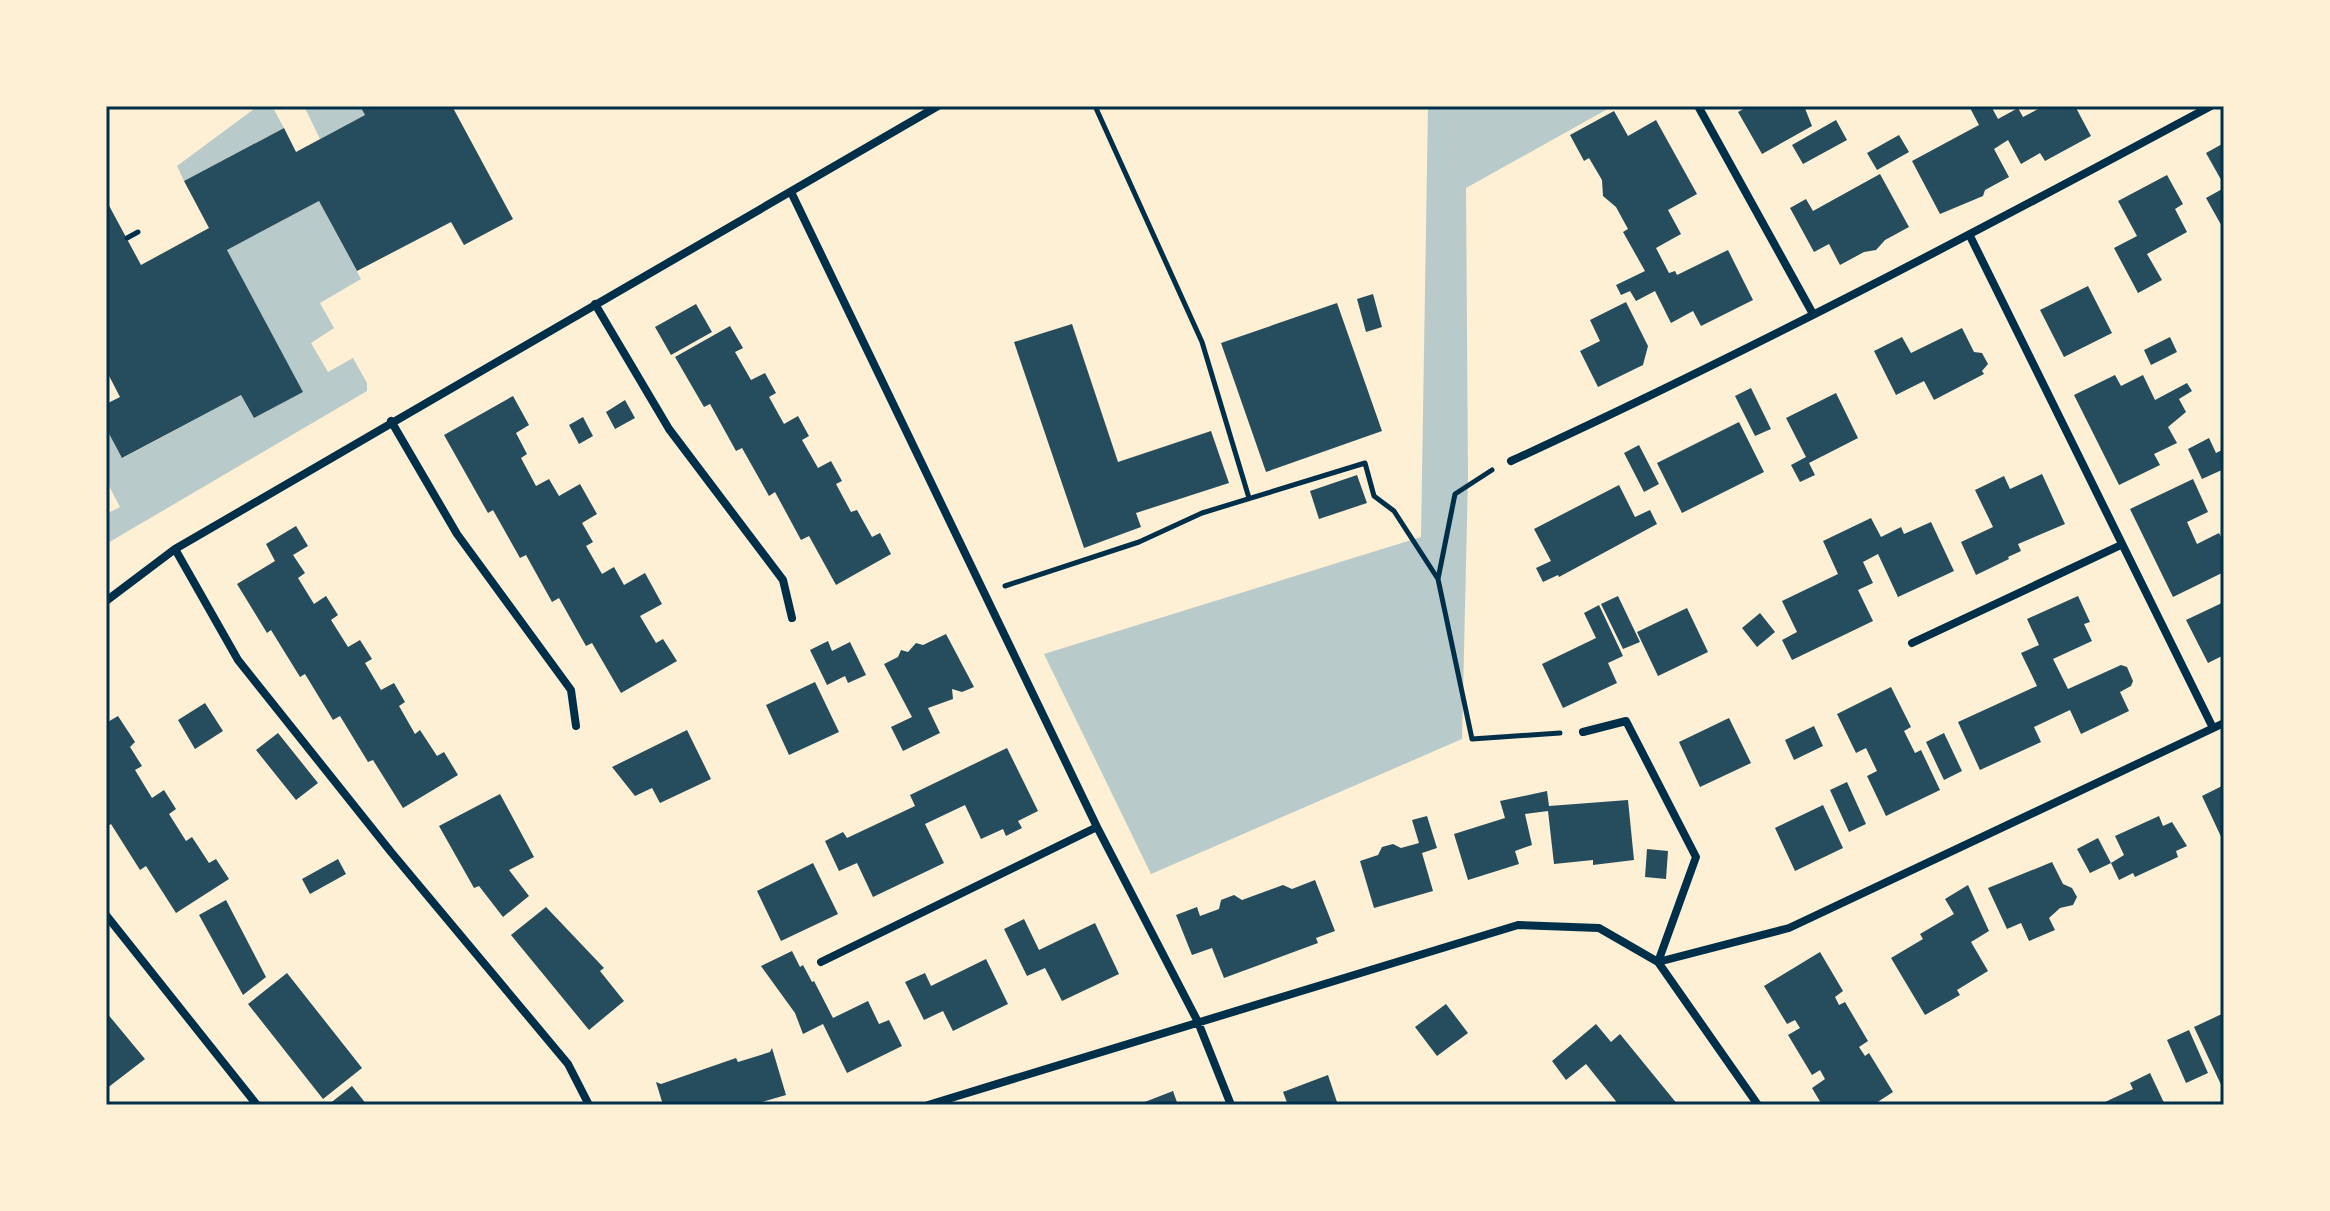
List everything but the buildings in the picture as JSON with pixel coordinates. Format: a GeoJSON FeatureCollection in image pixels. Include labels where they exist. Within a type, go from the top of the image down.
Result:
{"type":"FeatureCollection","features":[{"type":"Feature","properties":{"kind":"street"},"geometry":{"type":"LineString","coordinates":[[106,601],[175,549],[938,106]]}},
{"type":"Feature","properties":{"kind":"street"},"geometry":{"type":"LineString","coordinates":[[1698,106],[1813,314]]}},
{"type":"Feature","properties":{"kind":"street"},"geometry":{"type":"LineString","coordinates":[[1511,461],[1651,397],[1970,236],[2211,106]]}},
{"type":"Feature","properties":{"kind":"street"},"geometry":{"type":"LineString","coordinates":[[791,192],[1097,827],[1198,1022],[1231,1105]]}},
{"type":"Feature","properties":{"kind":"street"},"geometry":{"type":"LineString","coordinates":[[1970,236],[2213,728]]}},
{"type":"Feature","properties":{"kind":"street"},"geometry":{"type":"LineString","coordinates":[[595,304],[669,429],[783,580],[792,618]]}},
{"type":"Feature","properties":{"kind":"street"},"geometry":{"type":"LineString","coordinates":[[391,421],[457,534],[571,690],[576,726]]}},
{"type":"Feature","properties":{"kind":"street"},"geometry":{"type":"LineString","coordinates":[[1912,643],[2121,545]]}},
{"type":"Feature","properties":{"kind":"street"},"geometry":{"type":"LineString","coordinates":[[175,549],[238,660],[568,1064],[589,1105]]}},
{"type":"Feature","properties":{"kind":"street"},"geometry":{"type":"LineString","coordinates":[[1583,732],[1626,721],[1696,857],[1658,962]]}},
{"type":"Feature","properties":{"kind":"street"},"geometry":{"type":"LineString","coordinates":[[1658,962],[1789,928],[2224,723]]}},
{"type":"Feature","properties":{"kind":"street"},"geometry":{"type":"LineString","coordinates":[[821,962],[1097,827]]}},
{"type":"Feature","properties":{"kind":"street"},"geometry":{"type":"LineString","coordinates":[[106,915],[257,1105]]}},
{"type":"Feature","properties":{"kind":"street"},"geometry":{"type":"LineString","coordinates":[[928,1105],[1518,925],[1599,928],[1658,962],[1758,1105]]}},
{"type":"Feature","properties":{"kind":"path"},"geometry":{"type":"LineString","coordinates":[[1095,106],[1202,342],[1249,498]]}},
{"type":"Feature","properties":{"kind":"path"},"geometry":{"type":"LineString","coordinates":[[127,238],[138,232]]}},
{"type":"Feature","properties":{"kind":"path"},"geometry":{"type":"LineString","coordinates":[[1438,579],[1455,494],[1471,481],[1511,461]]}},
{"type":"Feature","properties":{"kind":"path"},"geometry":{"type":"LineString","coordinates":[[986,592],[1139,542],[1175,523],[1365,463],[1374,496],[1394,511],[1438,579],[1472,739],[1583,732]]}},
{"type":"Feature","properties":{"kind":"shaded area"},"geometry":{"type":"Polygon","coordinates":[[[258,106],[272,106],[284,128],[184,181],[177,166],[258,106]]]}},
{"type":"Feature","properties":{"kind":"shaded area"},"geometry":{"type":"Polygon","coordinates":[[[304,106],[360,106],[365,115],[320,139],[304,106]]]}},
{"type":"Feature","properties":{"kind":"shaded area"},"geometry":{"type":"Polygon","coordinates":[[[1428,106],[1613,106],[1466,188],[1468,476],[1462,739],[1151,874],[1044,654],[1421,537],[1428,106]]]}},
{"type":"Feature","properties":{"kind":"shaded area"},"geometry":{"type":"Polygon","coordinates":[[[319,201],[361,279],[320,303],[334,328],[311,343],[328,372],[353,358],[367,383],[367,391],[106,544],[106,514],[120,507],[106,480],[106,428],[123,458],[241,395],[254,418],[302,392],[227,250],[319,201]]]}}]}
